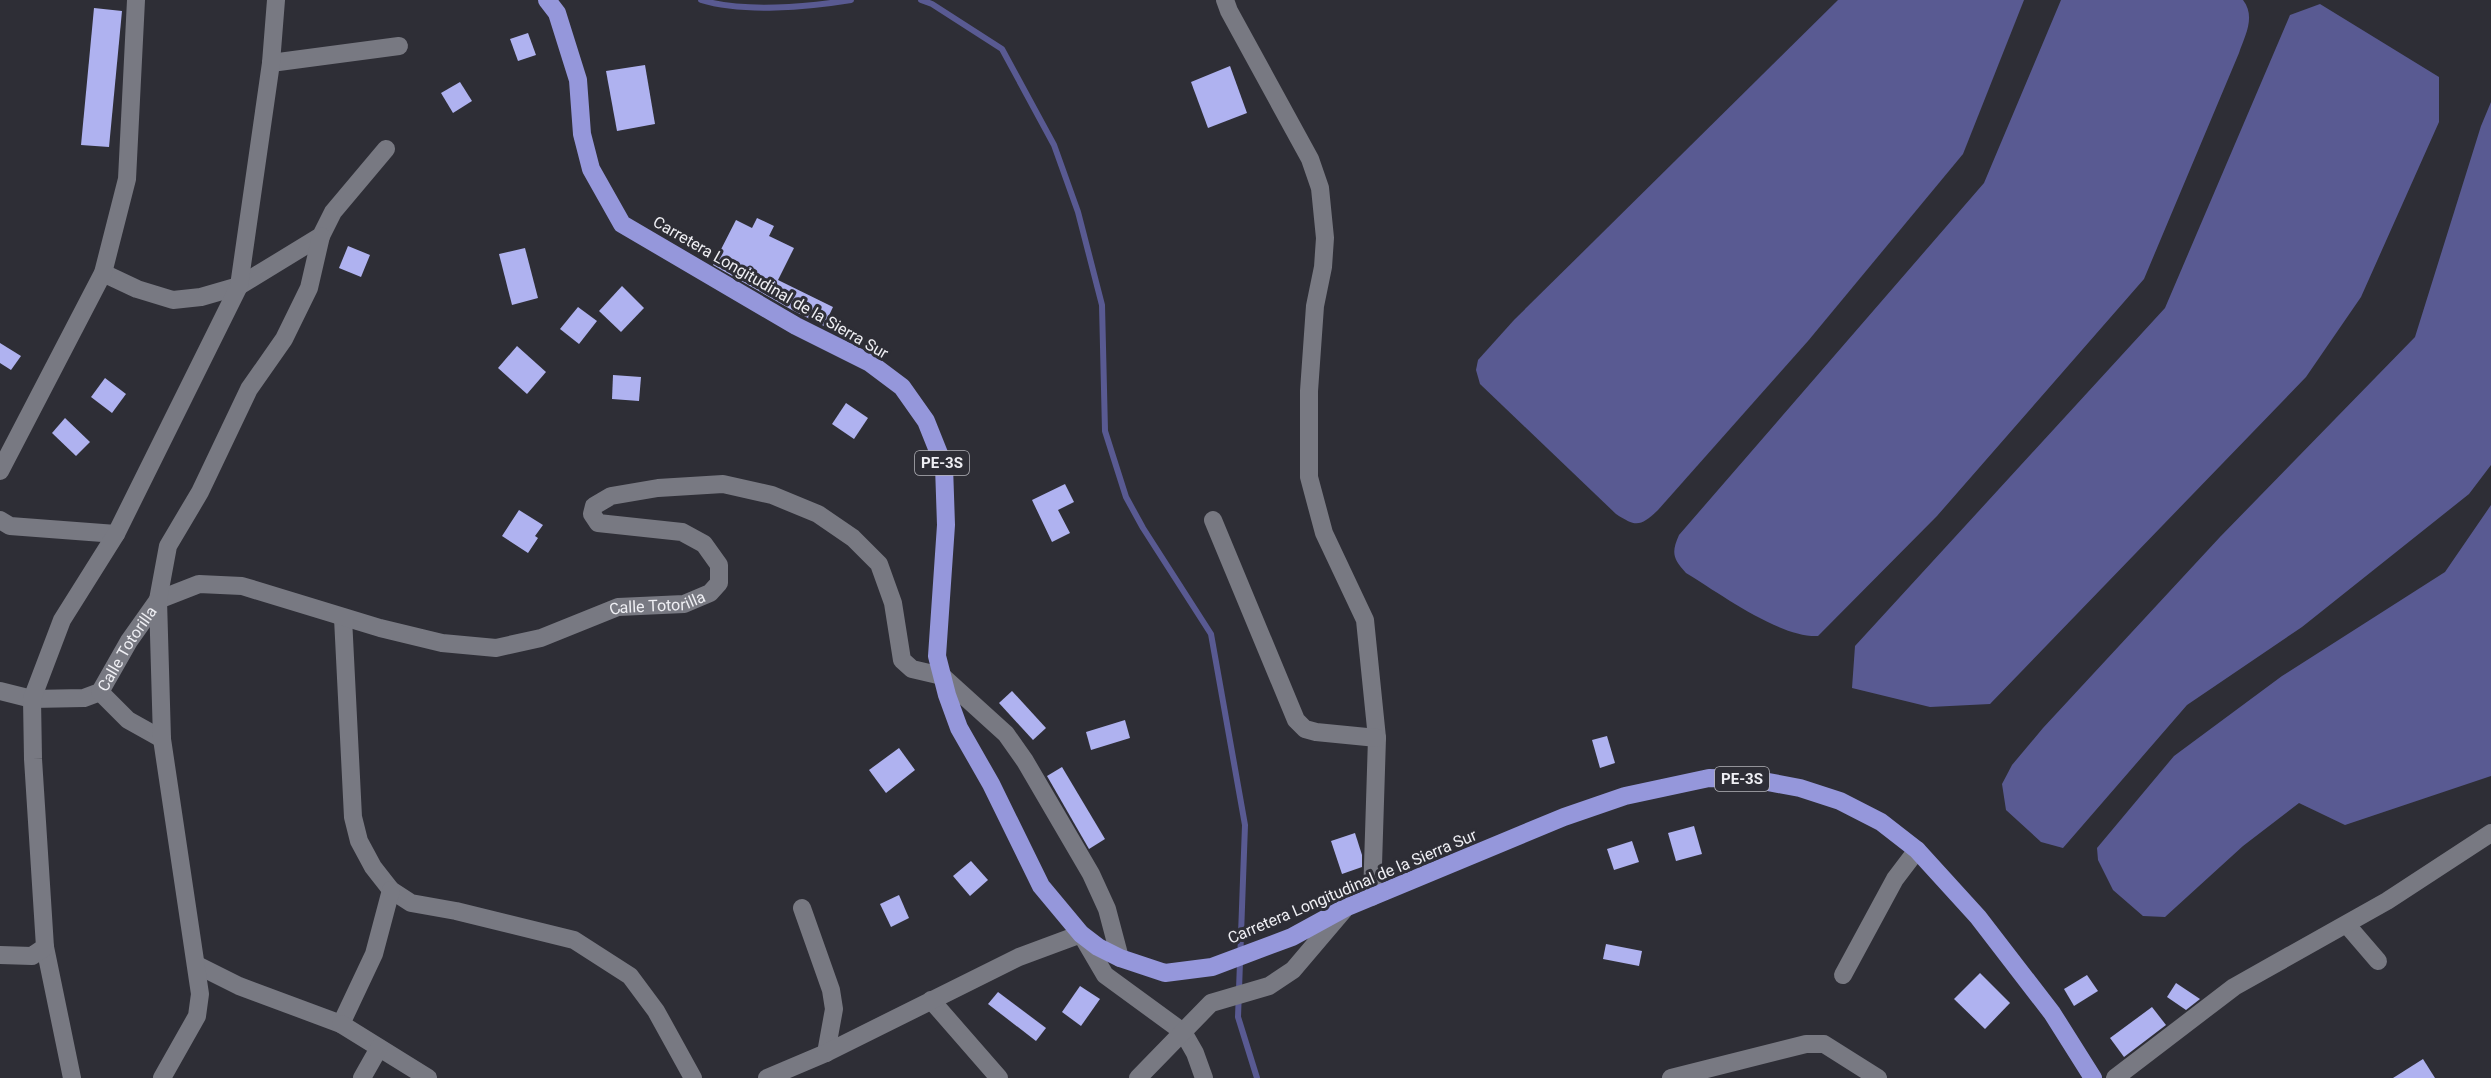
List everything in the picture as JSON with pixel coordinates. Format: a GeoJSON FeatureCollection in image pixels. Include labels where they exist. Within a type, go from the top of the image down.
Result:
{"type":"FeatureCollection","features":[{"type":"Feature","properties":{"kind":"highway","name":"Carretera Longitudinal de la Sierra Sur"},"geometry":{"type":"LineString","coordinates":[[547,0],[557,13],[578,80],[582,134],[591,169],[622,224],[796,326],[870,363],[902,387],[926,421],[944,466],[946,525],[937,656],[959,728],[991,784],[1041,886],[1081,934],[1098,947],[1120,958],[1165,973],[1212,967],[1292,937],[1345,908],[1564,817],[1625,796],[1709,778],[1752,779],[1800,788],[1840,801],[1881,822],[1917,850],[1978,917],[2052,1013],[2093,1078]]}},
{"type":"Feature","properties":{"kind":"street"},"geometry":{"type":"LineString","coordinates":[[0,471],[103,273],[127,179],[136,0]]}},
{"type":"Feature","properties":{"kind":"street"},"geometry":{"type":"LineString","coordinates":[[72,1078],[45,947],[33,759],[32,699],[62,620],[116,534],[239,285],[271,63],[276,0]]}},
{"type":"Feature","properties":{"kind":"street"},"geometry":{"type":"LineString","coordinates":[[1226,0],[1229,11],[1310,159],[1320,188],[1325,238],[1323,267],[1315,306],[1309,391],[1309,477],[1324,533],[1365,620],[1377,738],[1372,897]]}},
{"type":"Feature","properties":{"kind":"street"},"geometry":{"type":"LineString","coordinates":[[271,63],[399,46]]}},
{"type":"Feature","properties":{"kind":"street"},"geometry":{"type":"LineString","coordinates":[[162,1078],[197,1016],[200,994],[162,739],[159,600],[168,546],[200,492],[249,389],[284,339],[309,288],[321,236],[333,212],[386,149]]}},
{"type":"Feature","properties":{"kind":"street"},"geometry":{"type":"LineString","coordinates":[[103,273],[137,289],[173,300],[201,297],[239,285],[321,236]]}},
{"type":"Feature","properties":{"kind":"street","name":"Calle Totorilla"},"geometry":{"type":"LineString","coordinates":[[0,691],[32,699],[84,698],[100,692],[129,641],[159,600],[200,584],[242,586],[343,618],[442,643],[496,648],[541,638],[618,607],[684,604],[710,593],[719,583],[719,565],[704,544],[681,532],[598,523],[592,514],[594,506],[611,496],[658,488],[723,484],[772,495],[818,514],[853,538],[879,564],[892,603],[902,660],[912,669],[942,676]]}},
{"type":"Feature","properties":{"kind":"street"},"geometry":{"type":"LineString","coordinates":[[0,520],[10,526],[116,534]]}},
{"type":"Feature","properties":{"kind":"street"},"geometry":{"type":"LineString","coordinates":[[1213,520],[1296,720],[1305,729],[1316,732],[1377,738]]}},
{"type":"Feature","properties":{"kind":"street"},"geometry":{"type":"LineString","coordinates":[[343,618],[353,817],[359,841],[373,867],[391,890],[411,903],[456,910],[574,940],[630,976],[656,1011],[693,1078]]}},
{"type":"Feature","properties":{"kind":"street"},"geometry":{"type":"LineString","coordinates":[[942,676],[1006,734],[1025,761],[1091,874],[1107,909],[1120,958]]}},
{"type":"Feature","properties":{"kind":"street"},"geometry":{"type":"LineString","coordinates":[[100,692],[128,720],[162,739]]}},
{"type":"Feature","properties":{"kind":"street"},"geometry":{"type":"LineString","coordinates":[[2115,1078],[2235,987],[2347,925],[2491,833]]}},
{"type":"Feature","properties":{"kind":"street"},"geometry":{"type":"LineString","coordinates":[[1843,975],[1895,879],[1917,850]]}},
{"type":"Feature","properties":{"kind":"street"},"geometry":{"type":"LineString","coordinates":[[341,1024],[375,954],[391,890]]}},
{"type":"Feature","properties":{"kind":"street"},"geometry":{"type":"LineString","coordinates":[[802,908],[834,1009],[826,1053]]}},
{"type":"Feature","properties":{"kind":"street"},"geometry":{"type":"LineString","coordinates":[[1138,1078],[1210,1003],[1269,986],[1293,970],[1345,908]]}},
{"type":"Feature","properties":{"kind":"street"},"geometry":{"type":"LineString","coordinates":[[2347,925],[2378,961]]}},
{"type":"Feature","properties":{"kind":"street"},"geometry":{"type":"LineString","coordinates":[[767,1078],[826,1053],[1019,957],[1081,934],[1105,975],[1183,1032],[1195,1053],[1204,1078]]}},
{"type":"Feature","properties":{"kind":"street"},"geometry":{"type":"LineString","coordinates":[[0,955],[32,957],[45,947]]}},
{"type":"Feature","properties":{"kind":"street"},"geometry":{"type":"LineString","coordinates":[[197,965],[239,986],[341,1024],[428,1078]]}},
{"type":"Feature","properties":{"kind":"street"},"geometry":{"type":"LineString","coordinates":[[931,1000],[999,1078]]}},
{"type":"Feature","properties":{"kind":"street"},"geometry":{"type":"LineString","coordinates":[[1671,1078],[1806,1044],[1824,1044],[1878,1078]]}},
{"type":"Feature","properties":{"kind":"street"},"geometry":{"type":"LineString","coordinates":[[362,1078],[380,1048]]}},
{"type":"Feature","properties":{"kind":"water"},"geometry":{"type":"Polygon","coordinates":[[[1838,0],[2024,0],[1963,154],[1808,341],[1658,510],[1647,520],[1633,523],[1616,514],[1480,384],[1476,370],[1478,360],[1514,320],[1838,0]]]}},
{"type":"Feature","properties":{"kind":"water"},"geometry":{"type":"Polygon","coordinates":[[[2061,0],[2243,0],[2247,6],[2248,26],[2239,53],[2144,279],[1937,516],[1818,636],[1803,635],[1768,622],[1686,573],[1678,564],[1674,551],[1679,535],[1984,183],[2061,0]]]}},
{"type":"Feature","properties":{"kind":"water"},"geometry":{"type":"Polygon","coordinates":[[[2320,4],[2439,77],[2439,122],[2361,297],[2306,377],[1990,704],[1930,707],[1852,688],[1855,646],[2165,308],[2290,15],[2320,4]]]}},
{"type":"Feature","properties":{"kind":"water"},"geometry":{"type":"Polygon","coordinates":[[[2491,102],[2491,465],[2469,494],[2302,627],[2187,705],[2063,848],[2041,842],[2006,810],[2002,784],[2012,765],[2043,728],[2220,537],[2415,337],[2481,126],[2491,102]]]}},
{"type":"Feature","properties":{"kind":"water"},"geometry":{"type":"Polygon","coordinates":[[[2491,505],[2491,776],[2345,825],[2299,803],[2243,846],[2165,917],[2143,916],[2113,890],[2098,860],[2097,848],[2174,756],[2282,676],[2445,572],[2491,505]]]}},
{"type":"Feature","properties":{"kind":"building"},"geometry":{"type":"Polygon","coordinates":[[[94,8],[122,11],[109,147],[81,145],[94,8]]]}},
{"type":"Feature","properties":{"kind":"building"},"geometry":{"type":"Polygon","coordinates":[[[528,33],[536,55],[518,61],[510,39],[528,33]]]}},
{"type":"Feature","properties":{"kind":"building"},"geometry":{"type":"Polygon","coordinates":[[[645,65],[655,124],[617,131],[606,71],[645,65]]]}},
{"type":"Feature","properties":{"kind":"building"},"geometry":{"type":"Polygon","coordinates":[[[1230,66],[1247,113],[1208,128],[1191,82],[1230,66]]]}},
{"type":"Feature","properties":{"kind":"building"},"geometry":{"type":"Polygon","coordinates":[[[460,82],[472,101],[453,113],[441,93],[460,82]]]}},
{"type":"Feature","properties":{"kind":"building"},"geometry":{"type":"Polygon","coordinates":[[[757,218],[774,226],[769,236],[794,248],[778,280],[833,307],[824,326],[713,265],[736,220],[752,228],[757,218]]]}},
{"type":"Feature","properties":{"kind":"building"},"geometry":{"type":"Polygon","coordinates":[[[348,246],[370,255],[361,277],[339,268],[348,246]]]}},
{"type":"Feature","properties":{"kind":"building"},"geometry":{"type":"Polygon","coordinates":[[[525,248],[538,298],[512,305],[499,254],[525,248]]]}},
{"type":"Feature","properties":{"kind":"building"},"geometry":{"type":"Polygon","coordinates":[[[622,286],[644,308],[621,332],[599,311],[622,286]]]}},
{"type":"Feature","properties":{"kind":"building"},"geometry":{"type":"Polygon","coordinates":[[[578,307],[597,321],[579,344],[560,329],[578,307]]]}},
{"type":"Feature","properties":{"kind":"building"},"geometry":{"type":"Polygon","coordinates":[[[0,343],[21,356],[11,370],[0,363],[0,343]]]}},
{"type":"Feature","properties":{"kind":"building"},"geometry":{"type":"Polygon","coordinates":[[[517,346],[546,372],[527,394],[498,368],[517,346]]]}},
{"type":"Feature","properties":{"kind":"building"},"geometry":{"type":"Polygon","coordinates":[[[613,375],[641,377],[639,401],[612,399],[613,375]]]}},
{"type":"Feature","properties":{"kind":"building"},"geometry":{"type":"Polygon","coordinates":[[[105,378],[126,394],[112,413],[91,397],[105,378]]]}},
{"type":"Feature","properties":{"kind":"building"},"geometry":{"type":"Polygon","coordinates":[[[846,403],[868,418],[854,439],[832,424],[846,403]]]}},
{"type":"Feature","properties":{"kind":"building"},"geometry":{"type":"Polygon","coordinates":[[[65,418],[90,442],[76,456],[52,433],[65,418]]]}},
{"type":"Feature","properties":{"kind":"building"},"geometry":{"type":"Polygon","coordinates":[[[1065,484],[1074,502],[1058,510],[1070,533],[1052,542],[1032,500],[1065,484]]]}},
{"type":"Feature","properties":{"kind":"building"},"geometry":{"type":"Polygon","coordinates":[[[519,510],[543,525],[535,536],[538,538],[528,553],[502,536],[519,510]]]}},
{"type":"Feature","properties":{"kind":"building"},"geometry":{"type":"Polygon","coordinates":[[[1012,691],[1046,728],[1033,740],[999,703],[1012,691]]]}},
{"type":"Feature","properties":{"kind":"building"},"geometry":{"type":"Polygon","coordinates":[[[1125,720],[1130,738],[1091,750],[1086,732],[1125,720]]]}},
{"type":"Feature","properties":{"kind":"building"},"geometry":{"type":"Polygon","coordinates":[[[1607,736],[1615,763],[1600,768],[1592,740],[1607,736]]]}},
{"type":"Feature","properties":{"kind":"building"},"geometry":{"type":"Polygon","coordinates":[[[899,748],[915,770],[886,793],[869,770],[899,748]]]}},
{"type":"Feature","properties":{"kind":"building"},"geometry":{"type":"Polygon","coordinates":[[[1062,767],[1105,839],[1089,849],[1047,776],[1062,767]]]}},
{"type":"Feature","properties":{"kind":"building"},"geometry":{"type":"Polygon","coordinates":[[[1694,826],[1702,854],[1676,861],[1668,833],[1694,826]]]}},
{"type":"Feature","properties":{"kind":"building"},"geometry":{"type":"Polygon","coordinates":[[[1355,833],[1362,855],[1362,867],[1342,874],[1331,841],[1355,833]]]}},
{"type":"Feature","properties":{"kind":"building"},"geometry":{"type":"Polygon","coordinates":[[[1632,841],[1639,862],[1614,870],[1607,849],[1632,841]]]}},
{"type":"Feature","properties":{"kind":"building"},"geometry":{"type":"Polygon","coordinates":[[[971,861],[988,880],[970,896],[953,876],[971,861]]]}},
{"type":"Feature","properties":{"kind":"building"},"geometry":{"type":"Polygon","coordinates":[[[899,895],[909,918],[891,927],[880,904],[899,895]]]}},
{"type":"Feature","properties":{"kind":"building"},"geometry":{"type":"Polygon","coordinates":[[[1606,944],[1642,951],[1639,966],[1603,959],[1606,944]]]}},
{"type":"Feature","properties":{"kind":"building"},"geometry":{"type":"Polygon","coordinates":[[[1980,973],[2010,1003],[1985,1029],[1954,999],[1980,973]]]}},
{"type":"Feature","properties":{"kind":"building"},"geometry":{"type":"Polygon","coordinates":[[[2087,975],[2098,991],[2074,1006],[2064,989],[2087,975]]]}},
{"type":"Feature","properties":{"kind":"building"},"geometry":{"type":"Polygon","coordinates":[[[2176,983],[2200,999],[2186,1010],[2167,997],[2176,983]]]}},
{"type":"Feature","properties":{"kind":"building"},"geometry":{"type":"Polygon","coordinates":[[[1080,986],[1100,999],[1081,1026],[1062,1012],[1080,986]]]}},
{"type":"Feature","properties":{"kind":"building"},"geometry":{"type":"Polygon","coordinates":[[[998,992],[1046,1028],[1036,1041],[988,1004],[998,992]]]}},
{"type":"Feature","properties":{"kind":"building"},"geometry":{"type":"Polygon","coordinates":[[[2152,1007],[2166,1025],[2124,1057],[2110,1038],[2152,1007]]]}},
{"type":"Feature","properties":{"kind":"building"},"geometry":{"type":"Polygon","coordinates":[[[2423,1059],[2435,1078],[2393,1078],[2423,1059]]]}},
{"type":"Feature","properties":{"kind":"waterway"},"geometry":{"type":"LineString","coordinates":[[701,0],[756,8],[796,7],[851,0]]}},
{"type":"Feature","properties":{"kind":"waterway"},"geometry":{"type":"LineString","coordinates":[[921,0],[932,4],[1002,49],[1054,145],[1078,212],[1102,305],[1105,431],[1126,497],[1143,528],[1211,634],[1245,825],[1238,1017],[1257,1078]]}}]}
